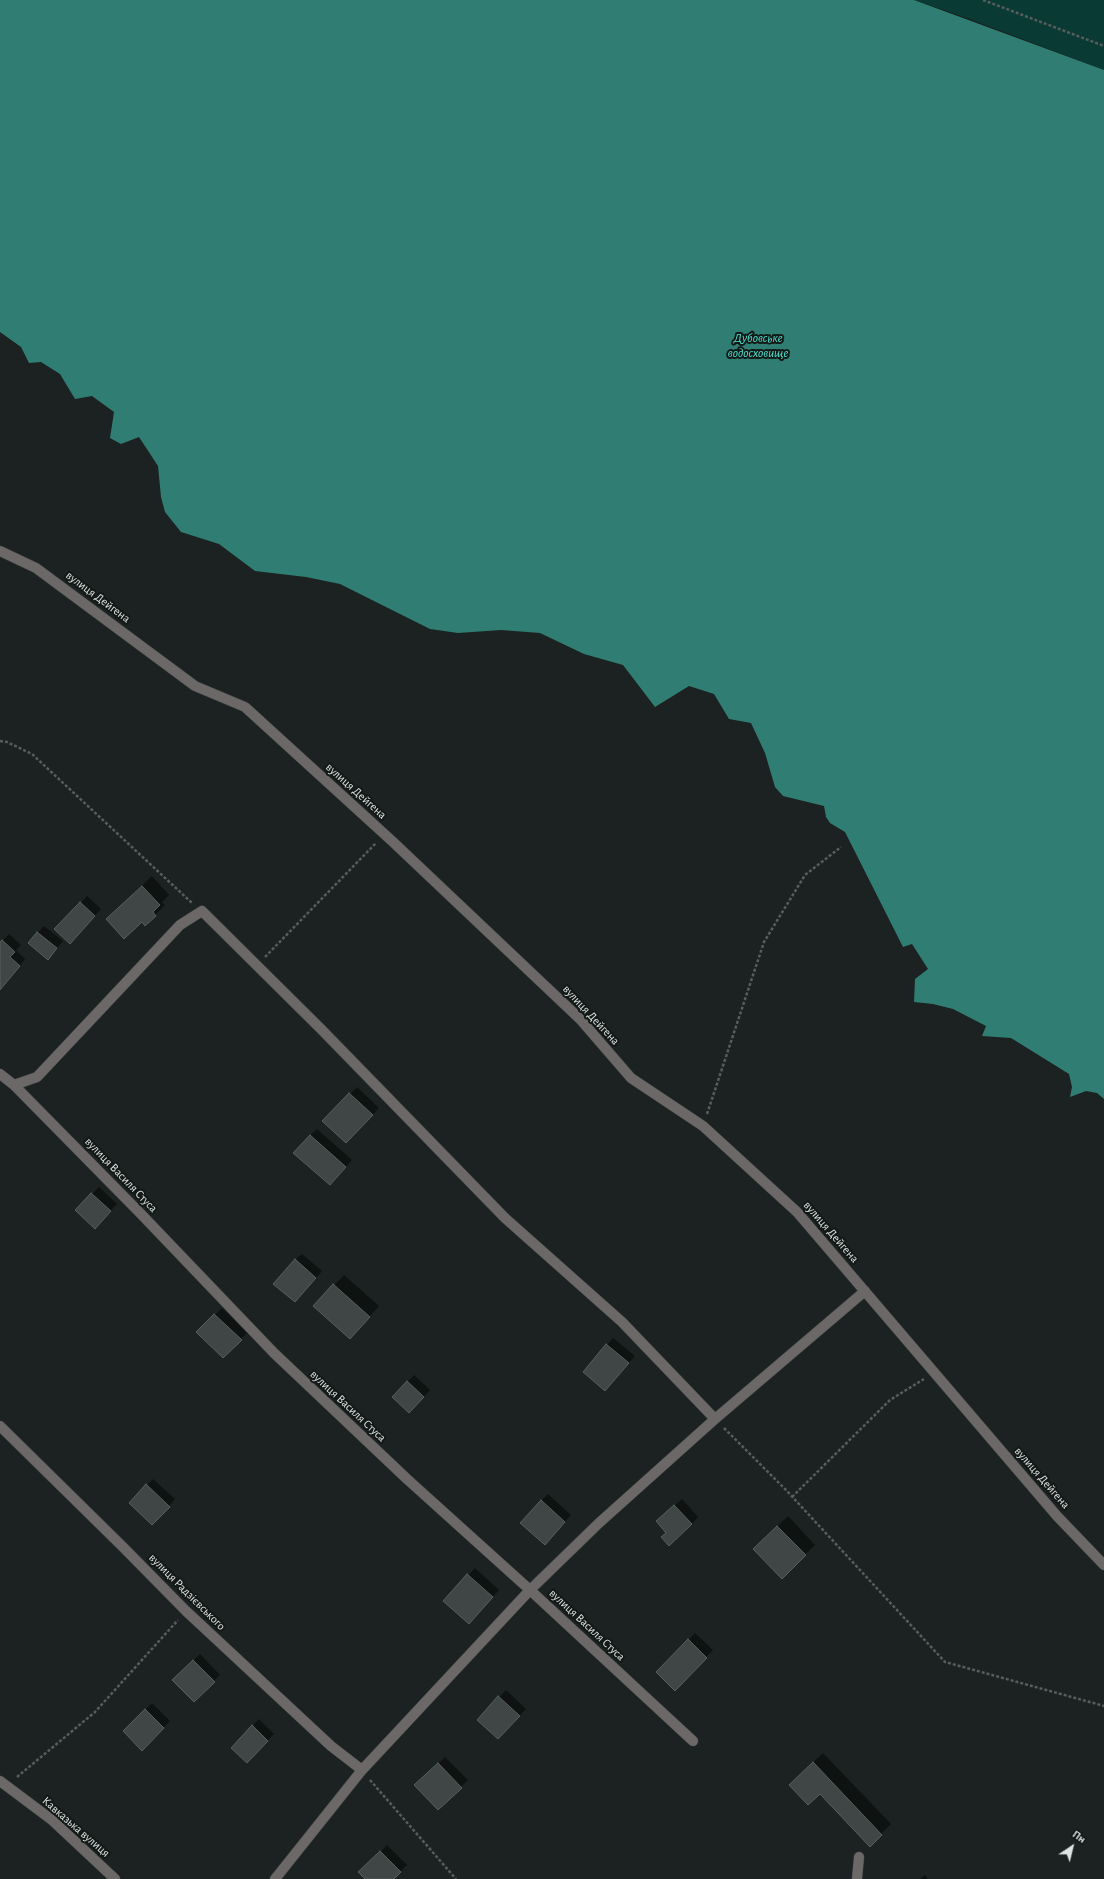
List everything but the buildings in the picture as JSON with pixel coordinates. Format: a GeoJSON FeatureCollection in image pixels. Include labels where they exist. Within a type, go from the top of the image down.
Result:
{"type":"FeatureCollection","features":[{"type":"Feature","properties":{"kind":"street","name":"вулиця Дейгена"},"geometry":{"type":"LineString","coordinates":[[0,551],[36,568],[195,686],[245,708],[385,834],[580,1019],[631,1078],[703,1126],[797,1212],[1057,1516],[1104,1564]]}},
{"type":"Feature","properties":{"kind":"street"},"geometry":{"type":"LineString","coordinates":[[14,1085],[37,1077],[180,925],[202,911],[211,918],[321,1029],[505,1218],[622,1322],[715,1419]]}},
{"type":"Feature","properties":{"kind":"street","name":"вулиця Василя Стуса"},"geometry":{"type":"LineString","coordinates":[[0,1074],[14,1085],[141,1214],[274,1353],[407,1479],[530,1590],[693,1741]]}},
{"type":"Feature","properties":{"kind":"street"},"geometry":{"type":"LineString","coordinates":[[275,1879],[362,1770],[530,1590],[599,1523],[715,1419],[865,1291]]}},
{"type":"Feature","properties":{"kind":"street","name":"вулиця Радзієвського"},"geometry":{"type":"LineString","coordinates":[[0,1426],[186,1611],[331,1746],[362,1770]]}},
{"type":"Feature","properties":{"kind":"street","name":"Кавказька вулиця"},"geometry":{"type":"LineString","coordinates":[[3,1784],[52,1820],[115,1879]]}},
{"type":"Feature","properties":{"kind":"street"},"geometry":{"type":"LineString","coordinates":[[857,1879],[859,1857]]}},
{"type":"Feature","properties":{"kind":"path"},"geometry":{"type":"LineString","coordinates":[[983,0],[1104,46]]}},
{"type":"Feature","properties":{"kind":"path"},"geometry":{"type":"LineString","coordinates":[[0,741],[7,742],[32,754],[179,892],[202,911]]}},
{"type":"Feature","properties":{"kind":"path"},"geometry":{"type":"LineString","coordinates":[[257,966],[385,834]]}},
{"type":"Feature","properties":{"kind":"path"},"geometry":{"type":"LineString","coordinates":[[703,1126],[764,942],[805,875],[841,847]]}},
{"type":"Feature","properties":{"kind":"path"},"geometry":{"type":"LineString","coordinates":[[792,1497],[890,1400],[914,1383],[936,1374]]}},
{"type":"Feature","properties":{"kind":"path"},"geometry":{"type":"LineString","coordinates":[[715,1419],[792,1497],[945,1662],[1104,1706]]}},
{"type":"Feature","properties":{"kind":"path"},"geometry":{"type":"LineString","coordinates":[[3,1784],[95,1712],[186,1611]]}},
{"type":"Feature","properties":{"kind":"path"},"geometry":{"type":"LineString","coordinates":[[362,1770],[456,1879]]}},
{"type":"Feature","properties":{"kind":"shaded area"},"geometry":{"type":"Polygon","coordinates":[[[914,0],[1104,0],[1104,70],[967,18],[914,0]]]}},
{"type":"Feature","properties":{"kind":"water","name":"Дубовське водосховище"},"geometry":{"type":"Polygon","coordinates":[[[0,0],[914,0],[1104,70],[1104,1099],[1097,1093],[1086,1091],[1070,1097],[1072,1087],[1069,1074],[1011,1038],[982,1036],[986,1026],[953,1009],[933,1004],[914,1002],[915,979],[928,969],[912,944],[903,947],[845,832],[830,823],[826,817],[824,806],[783,796],[775,787],[765,753],[751,723],[729,719],[714,694],[689,686],[655,707],[623,665],[584,654],[540,633],[501,630],[458,633],[430,629],[340,584],[306,577],[255,571],[219,544],[181,532],[165,512],[161,497],[158,466],[139,437],[121,444],[110,438],[114,412],[92,396],[75,399],[60,374],[41,362],[29,363],[21,347],[0,332],[0,0]]]}}]}
